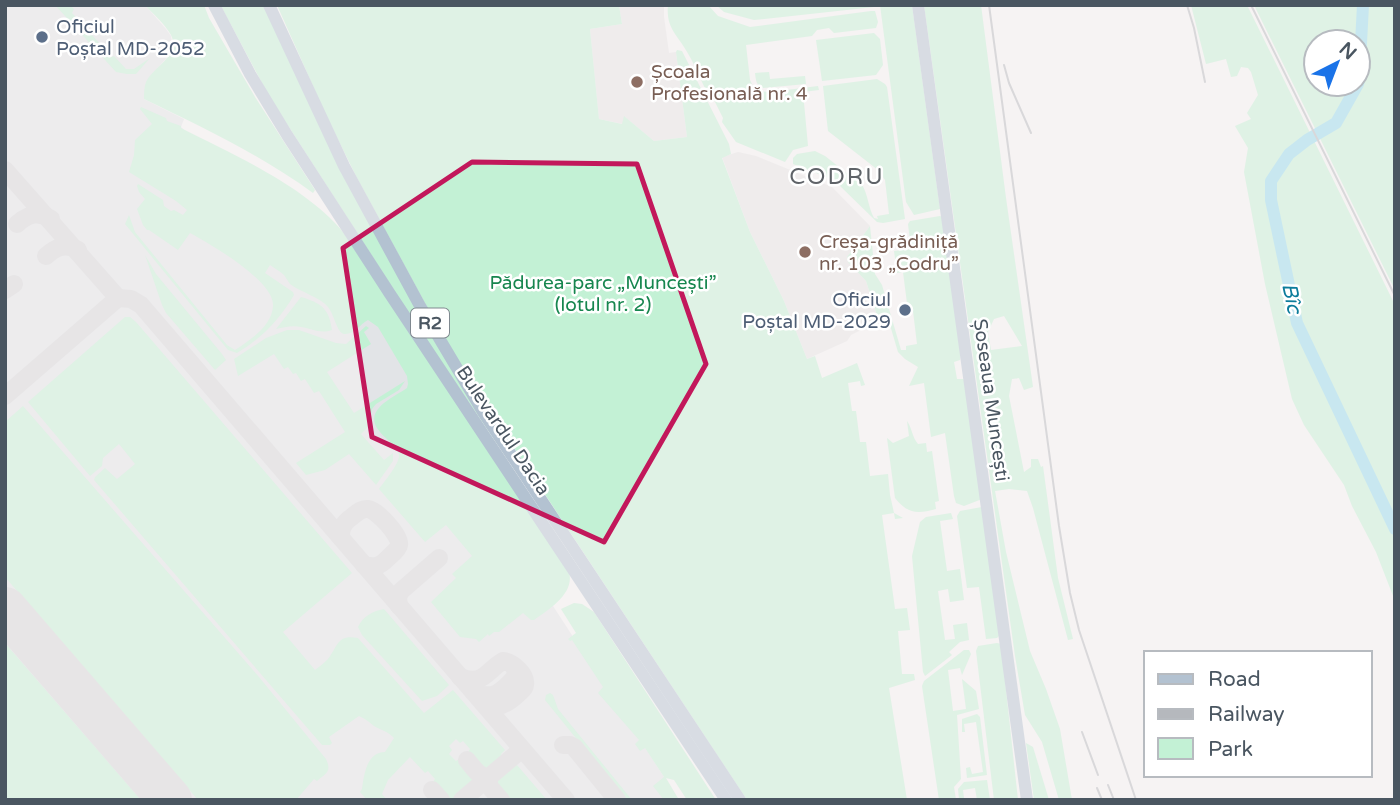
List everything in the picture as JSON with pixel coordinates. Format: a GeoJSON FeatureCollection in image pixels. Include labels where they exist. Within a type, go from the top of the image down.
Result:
{"type":"FeatureCollection","features":[{"type":"Feature","properties":{"kind":"main road","name":"Bulevardul Dacia"},"geometry":{"type":"LineString","coordinates":[[214,5],[250,74],[287,135],[390,295],[740,800]]}},
{"type":"Feature","properties":{"kind":"main road","name":"Bulevardul Dacia"},"geometry":{"type":"LineString","coordinates":[[269,5],[344,166],[420,306],[587,580],[726,800]]}},
{"type":"Feature","properties":{"kind":"main road","name":"Șoseaua Muncești"},"geometry":{"type":"LineString","coordinates":[[918,5],[1027,800]]}},
{"type":"Feature","properties":{"kind":"highlighted area"},"geometry":{"type":"Polygon","coordinates":[[[472,162],[637,164],[706,364],[604,542],[372,437],[343,248],[472,162]]]}},
{"type":"Feature","properties":{"kind":"shaded area"},"geometry":{"type":"Polygon","coordinates":[[[5,5],[145,5],[166,29],[171,36],[172,48],[148,79],[144,99],[184,119],[181,127],[359,293],[553,606],[679,800],[5,800],[5,5]]]}},
{"type":"Feature","properties":{"kind":"shaded area","name":"Școala Profesională nr. 4"},"geometry":{"type":"Polygon","coordinates":[[[619,5],[664,5],[669,53],[676,52],[687,137],[654,141],[625,117],[623,124],[599,119],[590,29],[622,24],[619,5]]]}},
{"type":"Feature","properties":{"kind":"shaded area","name":"Creșa-grădiniță nr. 103 „Codru”"},"geometry":{"type":"Polygon","coordinates":[[[738,152],[756,156],[832,187],[870,226],[847,257],[848,262],[866,281],[876,313],[867,327],[851,335],[847,341],[807,359],[784,301],[750,232],[722,157],[738,152]]]}},
{"type":"Feature","properties":{"kind":"green space"},"geometry":{"type":"Polygon","coordinates":[[[55,5],[70,5],[74,9],[72,13],[126,69],[134,69],[150,58],[136,74],[116,72],[55,5]]]}},
{"type":"Feature","properties":{"kind":"green space"},"geometry":{"type":"Polygon","coordinates":[[[145,5],[204,5],[255,97],[315,190],[313,193],[252,154],[144,99],[144,88],[149,76],[169,55],[173,42],[166,27],[145,5]]]}},
{"type":"Feature","properties":{"kind":"green space"},"geometry":{"type":"Polygon","coordinates":[[[266,5],[361,206],[585,573],[421,332],[269,96],[221,6],[266,5]]]}},
{"type":"Feature","properties":{"kind":"green space","name":"Pădurea-parc „Muncești” (lotul nr. 2)"},"geometry":{"type":"Polygon","coordinates":[[[277,5],[619,5],[622,24],[590,29],[599,119],[622,124],[624,116],[654,141],[687,137],[676,52],[682,51],[729,144],[731,154],[722,158],[750,232],[784,301],[807,359],[815,356],[822,378],[857,363],[865,385],[861,386],[860,381],[848,383],[852,411],[856,411],[860,442],[866,442],[870,476],[888,474],[894,513],[882,515],[895,609],[907,608],[910,630],[898,631],[902,674],[914,674],[915,680],[889,688],[907,800],[747,800],[476,390],[434,320],[356,176],[277,5]]]}},
{"type":"Feature","properties":{"kind":"green space"},"geometry":{"type":"Polygon","coordinates":[[[668,5],[708,5],[718,16],[750,27],[871,11],[875,11],[878,22],[876,28],[834,33],[829,28],[817,30],[812,36],[746,45],[750,80],[755,91],[771,92],[818,86],[819,90],[803,92],[808,146],[793,150],[785,162],[736,142],[722,122],[723,118],[713,98],[708,94],[672,28],[668,18],[668,5]]]}},
{"type":"Feature","properties":{"kind":"green space"},"geometry":{"type":"Polygon","coordinates":[[[716,5],[874,7],[754,20],[724,12],[716,5]]]}},
{"type":"Feature","properties":{"kind":"green space"},"geometry":{"type":"Polygon","coordinates":[[[880,5],[912,5],[940,209],[914,215],[906,202],[880,5]]]}},
{"type":"Feature","properties":{"kind":"green space"},"geometry":{"type":"Polygon","coordinates":[[[924,5],[981,5],[1033,387],[1024,390],[1019,378],[1012,379],[1009,396],[1024,472],[1031,467],[1031,459],[1038,459],[1041,467],[1043,466],[1058,578],[1073,639],[1068,640],[1027,491],[995,491],[1006,552],[1030,651],[1060,729],[1072,800],[1059,800],[1042,742],[1025,715],[924,5]],[[1004,316],[994,319],[988,332],[991,350],[1022,346],[1004,316]]]}},
{"type":"Feature","properties":{"kind":"green space"},"geometry":{"type":"Polygon","coordinates":[[[1191,5],[1247,5],[1395,305],[1395,601],[1376,552],[1344,485],[1304,425],[1292,399],[1265,284],[1244,172],[1248,148],[1235,126],[1251,119],[1247,113],[1258,95],[1251,72],[1248,68],[1241,67],[1237,76],[1231,77],[1226,59],[1206,64],[1191,5]]]}},
{"type":"Feature","properties":{"kind":"green space"},"geometry":{"type":"Polygon","coordinates":[[[1254,5],[1395,5],[1395,290],[1254,5]]]}},
{"type":"Feature","properties":{"kind":"green space"},"geometry":{"type":"Polygon","coordinates":[[[874,33],[880,39],[883,65],[876,75],[822,81],[816,40],[874,33]]]}},
{"type":"Feature","properties":{"kind":"green space"},"geometry":{"type":"Polygon","coordinates":[[[769,72],[770,79],[805,76],[806,84],[763,88],[759,86],[755,73],[769,72]]]}},
{"type":"Feature","properties":{"kind":"green space"},"geometry":{"type":"Polygon","coordinates":[[[877,79],[887,87],[905,219],[883,223],[877,222],[829,178],[793,164],[793,158],[797,154],[815,151],[825,156],[862,185],[874,218],[889,214],[885,180],[878,170],[828,131],[823,86],[877,79]]]}},
{"type":"Feature","properties":{"kind":"green space"},"geometry":{"type":"Polygon","coordinates":[[[141,107],[268,173],[309,200],[343,232],[569,572],[570,580],[565,594],[554,606],[534,620],[523,613],[499,632],[489,636],[488,634],[479,642],[476,639],[460,637],[431,602],[456,578],[452,574],[472,556],[446,525],[425,542],[379,489],[399,455],[377,428],[375,415],[383,404],[407,388],[407,376],[378,327],[368,320],[351,333],[342,333],[325,304],[290,284],[284,275],[270,265],[265,273],[294,295],[262,335],[237,353],[228,350],[125,224],[129,215],[135,232],[227,345],[235,350],[259,332],[269,320],[273,306],[271,296],[240,264],[190,233],[178,250],[143,225],[137,209],[145,199],[139,192],[138,184],[163,200],[164,206],[171,211],[183,215],[187,210],[129,172],[135,140],[152,124],[141,107]]]}},
{"type":"Feature","properties":{"kind":"green space"},"geometry":{"type":"Polygon","coordinates":[[[940,216],[944,218],[961,349],[960,360],[954,362],[957,379],[966,382],[982,499],[964,506],[956,503],[954,496],[945,433],[931,437],[924,383],[909,386],[918,367],[898,352],[887,315],[867,327],[876,313],[875,309],[866,281],[848,262],[847,257],[870,226],[875,274],[882,285],[901,350],[906,350],[906,346],[917,344],[913,311],[908,311],[903,272],[897,273],[894,251],[911,249],[908,224],[910,221],[940,216]]]}},
{"type":"Feature","properties":{"kind":"green space"},"geometry":{"type":"Polygon","coordinates":[[[145,255],[156,274],[226,360],[215,370],[166,313],[145,255]]]}},
{"type":"Feature","properties":{"kind":"green space"},"geometry":{"type":"Polygon","coordinates":[[[301,297],[326,311],[332,330],[320,331],[295,326],[276,329],[301,297]]]}},
{"type":"Feature","properties":{"kind":"green space"},"geometry":{"type":"Polygon","coordinates":[[[125,317],[136,322],[352,573],[283,632],[315,670],[328,659],[342,639],[358,638],[424,713],[453,690],[505,750],[501,754],[503,757],[500,762],[485,772],[470,758],[470,749],[463,741],[460,743],[456,739],[449,746],[452,750],[449,754],[456,761],[459,759],[464,762],[476,775],[474,777],[477,780],[457,800],[446,800],[435,787],[435,779],[428,771],[425,773],[410,757],[388,780],[382,794],[387,800],[367,800],[360,792],[370,760],[385,752],[394,738],[359,716],[329,737],[332,743],[330,745],[322,745],[94,480],[105,468],[117,479],[135,464],[119,444],[103,458],[102,466],[90,476],[28,402],[125,317]]]}},
{"type":"Feature","properties":{"kind":"green space"},"geometry":{"type":"Polygon","coordinates":[[[366,326],[369,328],[364,332],[371,344],[327,372],[354,413],[405,381],[399,390],[376,404],[372,409],[369,426],[361,434],[384,460],[393,453],[393,461],[376,485],[349,454],[325,470],[306,475],[296,463],[345,432],[319,391],[314,393],[305,379],[301,381],[288,367],[284,369],[274,354],[238,376],[234,359],[266,338],[287,330],[299,330],[346,344],[366,326]]]}},
{"type":"Feature","properties":{"kind":"green space"},"geometry":{"type":"Polygon","coordinates":[[[23,406],[259,677],[326,759],[327,772],[317,781],[314,779],[296,800],[198,800],[5,577],[5,422],[23,406]]]}},
{"type":"Feature","properties":{"kind":"green space"},"geometry":{"type":"Polygon","coordinates":[[[907,421],[918,444],[926,443],[927,452],[932,451],[939,501],[935,502],[936,509],[923,512],[909,510],[895,498],[887,438],[893,443],[909,436],[907,421]]]}},
{"type":"Feature","properties":{"kind":"green space"},"geometry":{"type":"Polygon","coordinates":[[[982,507],[999,636],[986,639],[979,587],[967,588],[957,516],[960,511],[982,507]]]}},
{"type":"Feature","properties":{"kind":"green space"},"geometry":{"type":"Polygon","coordinates":[[[951,513],[953,519],[940,521],[947,571],[960,569],[964,600],[950,602],[948,589],[938,591],[945,640],[955,639],[953,625],[967,623],[969,640],[960,642],[949,652],[952,655],[925,676],[912,556],[920,522],[926,517],[951,513]]]}},
{"type":"Feature","properties":{"kind":"green space"},"geometry":{"type":"Polygon","coordinates":[[[574,603],[582,604],[594,612],[716,800],[687,800],[674,780],[666,778],[679,800],[664,800],[653,786],[664,777],[645,748],[640,751],[635,744],[639,740],[598,693],[603,687],[572,640],[568,639],[576,633],[561,609],[574,603]]]}},
{"type":"Feature","properties":{"kind":"green space"},"geometry":{"type":"Polygon","coordinates":[[[384,609],[449,685],[437,696],[422,701],[362,635],[358,627],[363,620],[384,609]]]}},
{"type":"Feature","properties":{"kind":"green space"},"geometry":{"type":"Polygon","coordinates":[[[5,643],[141,800],[5,800],[5,643]]]}},
{"type":"Feature","properties":{"kind":"green space"},"geometry":{"type":"Polygon","coordinates":[[[1001,644],[1018,800],[994,800],[976,651],[978,646],[1001,644]]]}},
{"type":"Feature","properties":{"kind":"green space"},"geometry":{"type":"Polygon","coordinates":[[[964,650],[969,650],[971,654],[962,675],[960,668],[948,670],[953,711],[966,709],[962,679],[976,691],[979,709],[957,715],[961,779],[954,787],[956,800],[939,800],[922,686],[924,681],[964,650]]]}},
{"type":"Feature","properties":{"kind":"green space"},"geometry":{"type":"Polygon","coordinates":[[[550,693],[558,709],[632,800],[626,800],[545,700],[550,693]]]}},
{"type":"Feature","properties":{"kind":"green space"},"geometry":{"type":"Polygon","coordinates":[[[977,714],[980,717],[987,775],[967,778],[966,768],[970,767],[972,774],[983,772],[976,722],[964,724],[965,732],[962,732],[962,719],[977,714]]]}},
{"type":"Feature","properties":{"kind":"green space"},"geometry":{"type":"Polygon","coordinates":[[[1026,743],[1033,747],[1049,800],[1034,800],[1026,743]]]}},
{"type":"Feature","properties":{"kind":"green space"},"geometry":{"type":"Polygon","coordinates":[[[517,765],[547,800],[505,799],[493,785],[495,784],[492,781],[505,768],[517,765]]]}},
{"type":"Feature","properties":{"kind":"green space"},"geometry":{"type":"Polygon","coordinates":[[[987,780],[990,800],[977,800],[975,788],[963,790],[964,798],[959,799],[958,789],[964,782],[987,780]]]}},
{"type":"Feature","properties":{"kind":"waterway","name":"Bîc"},"geometry":{"type":"LineString","coordinates":[[1362,28],[1363,5]]}},
{"type":"Feature","properties":{"kind":"waterway","name":"Bîc"},"geometry":{"type":"LineString","coordinates":[[1350,98],[1336,123],[1289,154],[1271,181],[1271,200],[1297,323],[1395,529]]}},
{"type":"Feature","properties":{"kind":"taxiway"},"geometry":{"type":"LineString","coordinates":[[5,170],[118,298],[5,396]]}},
{"type":"Feature","properties":{"kind":"taxiway"},"geometry":{"type":"LineString","coordinates":[[17,224],[33,215],[51,219]]}},
{"type":"Feature","properties":{"kind":"taxiway"},"geometry":{"type":"LineString","coordinates":[[46,256],[61,247],[78,250]]}},
{"type":"Feature","properties":{"kind":"taxiway"},"geometry":{"type":"LineString","coordinates":[[5,290],[14,284]]}},
{"type":"Feature","properties":{"kind":"taxiway"},"geometry":{"type":"LineString","coordinates":[[118,298],[131,299],[141,305],[566,800]]}},
{"type":"Feature","properties":{"kind":"taxiway"},"geometry":{"type":"LineString","coordinates":[[341,538],[345,523],[362,510],[372,510],[388,524],[399,541],[397,549],[380,565],[364,565]]}},
{"type":"Feature","properties":{"kind":"taxiway"},"geometry":{"type":"LineString","coordinates":[[399,606],[398,597],[401,591],[439,558]]}},
{"type":"Feature","properties":{"kind":"taxiway"},"geometry":{"type":"LineString","coordinates":[[460,677],[480,679],[503,661],[521,673],[525,686],[514,698],[498,706],[483,703]]}},
{"type":"Feature","properties":{"kind":"taxiway"},"geometry":{"type":"LineString","coordinates":[[473,691],[492,695],[502,690],[516,676],[513,665]]}},
{"type":"Feature","properties":{"kind":"taxiway"},"geometry":{"type":"LineString","coordinates":[[563,745],[574,747],[617,800]]}},
{"type":"Feature","properties":{"kind":"taxiway"},"geometry":{"type":"LineString","coordinates":[[462,800],[522,749]]}},
{"type":"Feature","properties":{"kind":"taxiway"},"geometry":{"type":"LineString","coordinates":[[467,760],[479,774],[489,777]]}},
{"type":"Feature","properties":{"kind":"taxiway"},"geometry":{"type":"LineString","coordinates":[[489,777],[489,786],[501,800]]}},
{"type":"Feature","properties":{"kind":"taxiway"},"geometry":{"type":"LineString","coordinates":[[432,790],[441,800]]}},
{"type":"Feature","properties":{"kind":"runway"},"geometry":{"type":"LineString","coordinates":[[5,609],[170,800]]}},
{"type":"Feature","properties":{"kind":"railway"},"geometry":{"type":"LineString","coordinates":[[989,5],[1070,593],[1079,630],[1136,800]]}},
{"type":"Feature","properties":{"kind":"railway"},"geometry":{"type":"LineString","coordinates":[[1187,5],[1205,82]]}},
{"type":"Feature","properties":{"kind":"railway"},"geometry":{"type":"LineString","coordinates":[[1251,5],[1395,296]]}},
{"type":"Feature","properties":{"kind":"railway"},"geometry":{"type":"LineString","coordinates":[[1004,65],[1031,133]]}},
{"type":"Feature","properties":{"kind":"railway"},"geometry":{"type":"LineString","coordinates":[[1082,732],[1098,775]]}},
{"type":"Feature","properties":{"kind":"railway"},"geometry":{"type":"LineString","coordinates":[[1108,785],[1114,800]]}},
{"type":"Feature","properties":{"kind":"railway"},"geometry":{"type":"LineString","coordinates":[[1097,788],[1102,800]]}},
{"type":"Feature","properties":{"kind":"place","name":"Oficiul Poștal MD-2052"},"geometry":{"type":"Point","coordinates":[42,37]}},
{"type":"Feature","properties":{"kind":"place","name":"Școala Profesională nr. 4"},"geometry":{"type":"Point","coordinates":[637,82]}},
{"type":"Feature","properties":{"kind":"place","name":"Creșa-grădiniță nr. 103 „Codru”"},"geometry":{"type":"Point","coordinates":[805,252]}},
{"type":"Feature","properties":{"kind":"place","name":"Oficiul Poștal MD-2029"},"geometry":{"type":"Point","coordinates":[905,310]}},
{"type":"Feature","properties":{"kind":"district","name":"CODRU"},"geometry":{"type":"Point","coordinates":[837,176]}}]}
